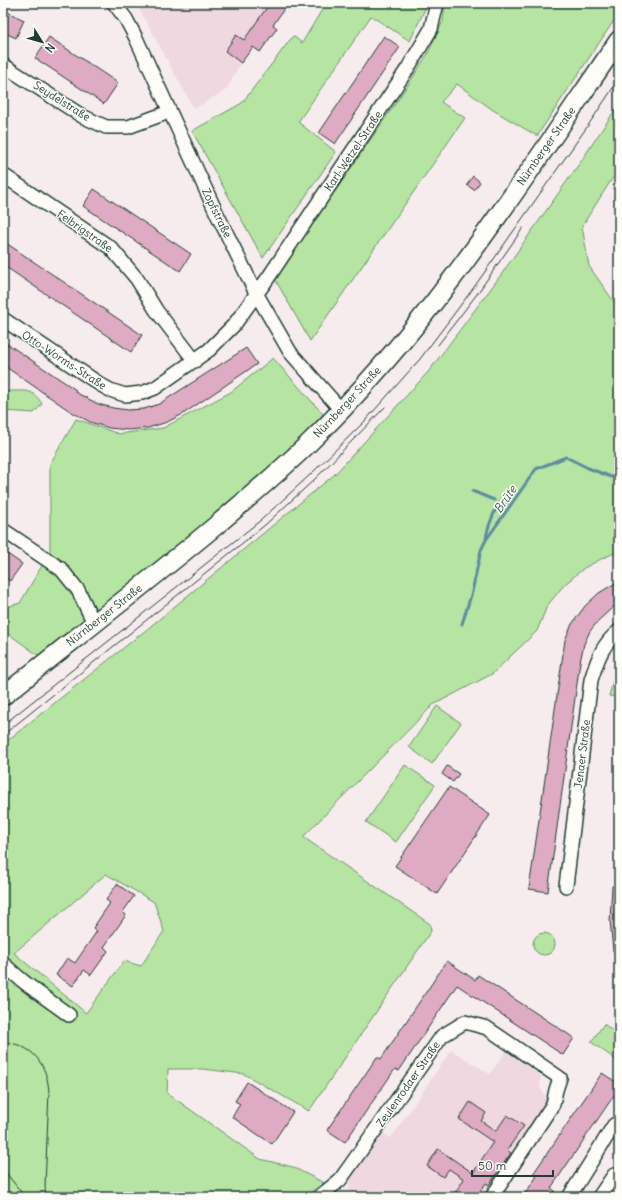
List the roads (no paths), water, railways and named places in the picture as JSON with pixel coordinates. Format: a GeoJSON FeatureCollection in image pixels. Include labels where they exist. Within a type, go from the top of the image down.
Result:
{"type":"FeatureCollection","features":[{"type":"Feature","properties":{"kind":"street","name":"Zopfstraße"},"geometry":{"type":"LineString","coordinates":[[114,3],[126,19],[136,38],[169,112],[256,293],[290,352],[341,410]]}},
{"type":"Feature","properties":{"kind":"street","name":"Karl-Wetzel-Straße"},"geometry":{"type":"LineString","coordinates":[[256,293],[408,68],[431,29],[437,3]]}},
{"type":"Feature","properties":{"kind":"street","name":"Nürnberger Straße"},"geometry":{"type":"LineString","coordinates":[[3,696],[176,559],[250,497],[309,443],[341,410],[396,350],[447,286],[544,150],[619,40]]}},
{"type":"Feature","properties":{"kind":"street","name":"Seydelstraße"},"geometry":{"type":"LineString","coordinates":[[3,65],[82,116],[106,126],[128,127],[169,112]]}},
{"type":"Feature","properties":{"kind":"street","name":"Felbrigstraße"},"geometry":{"type":"LineString","coordinates":[[3,175],[111,248],[137,279],[156,310],[195,361]]}},
{"type":"Feature","properties":{"kind":"street","name":"Otto-Worms-Straße"},"geometry":{"type":"LineString","coordinates":[[3,319],[101,385],[125,395],[142,393],[155,388],[195,361],[209,350],[234,325],[256,293]]}},
{"type":"Feature","properties":{"kind":"street"},"geometry":{"type":"LineString","coordinates":[[3,530],[60,569],[78,590],[94,623]]}},
{"type":"Feature","properties":{"kind":"street","name":"Jenaer Straße"},"geometry":{"type":"LineString","coordinates":[[566,886],[591,680],[599,655],[619,630]]}},
{"type":"Feature","properties":{"kind":"street"},"geometry":{"type":"LineString","coordinates":[[3,962],[12,973],[69,1015]]}},
{"type":"Feature","properties":{"kind":"street","name":"Zeulenrodaer Straße"},"geometry":{"type":"LineString","coordinates":[[319,1197],[340,1180],[442,1036],[465,1022],[487,1028],[560,1078],[553,1104],[492,1197]]}},
{"type":"Feature","properties":{"kind":"street"},"geometry":{"type":"LineString","coordinates":[[569,1197],[614,1125],[619,1122]]}},
{"type":"Feature","properties":{"kind":"street"},"geometry":{"type":"LineString","coordinates":[[599,1197],[614,1174]]}},
{"type":"Feature","properties":{"kind":"waterway","name":"Brüte"},"geometry":{"type":"LineString","coordinates":[[462,624],[472,592],[481,550],[486,540],[536,469],[566,457],[588,468],[619,480]]}},
{"type":"Feature","properties":{"kind":"waterway"},"geometry":{"type":"LineString","coordinates":[[472,491],[494,500]]}},
{"type":"Feature","properties":{"kind":"waterway"},"geometry":{"type":"LineString","coordinates":[[486,539],[489,525],[498,503]]}},
{"type":"Feature","properties":{"kind":"tram line"},"geometry":{"type":"LineString","coordinates":[[3,725],[261,520],[364,422],[420,359],[472,290],[619,79]]}},
{"type":"Feature","properties":{"kind":"tram line"},"geometry":{"type":"LineString","coordinates":[[438,345],[477,294],[523,228]]}},
{"type":"Feature","properties":{"kind":"tram line"},"geometry":{"type":"LineString","coordinates":[[3,735],[265,525],[316,478],[385,407]]}},
{"type":"Feature","properties":{"kind":"tram line"},"geometry":{"type":"LineString","coordinates":[[3,1042],[14,1044],[30,1051],[41,1064],[48,1082],[46,1197]]}},
{"type":"Feature","properties":{"kind":"tram line"},"geometry":{"type":"LineString","coordinates":[[3,1169],[25,1197]]}}]}
